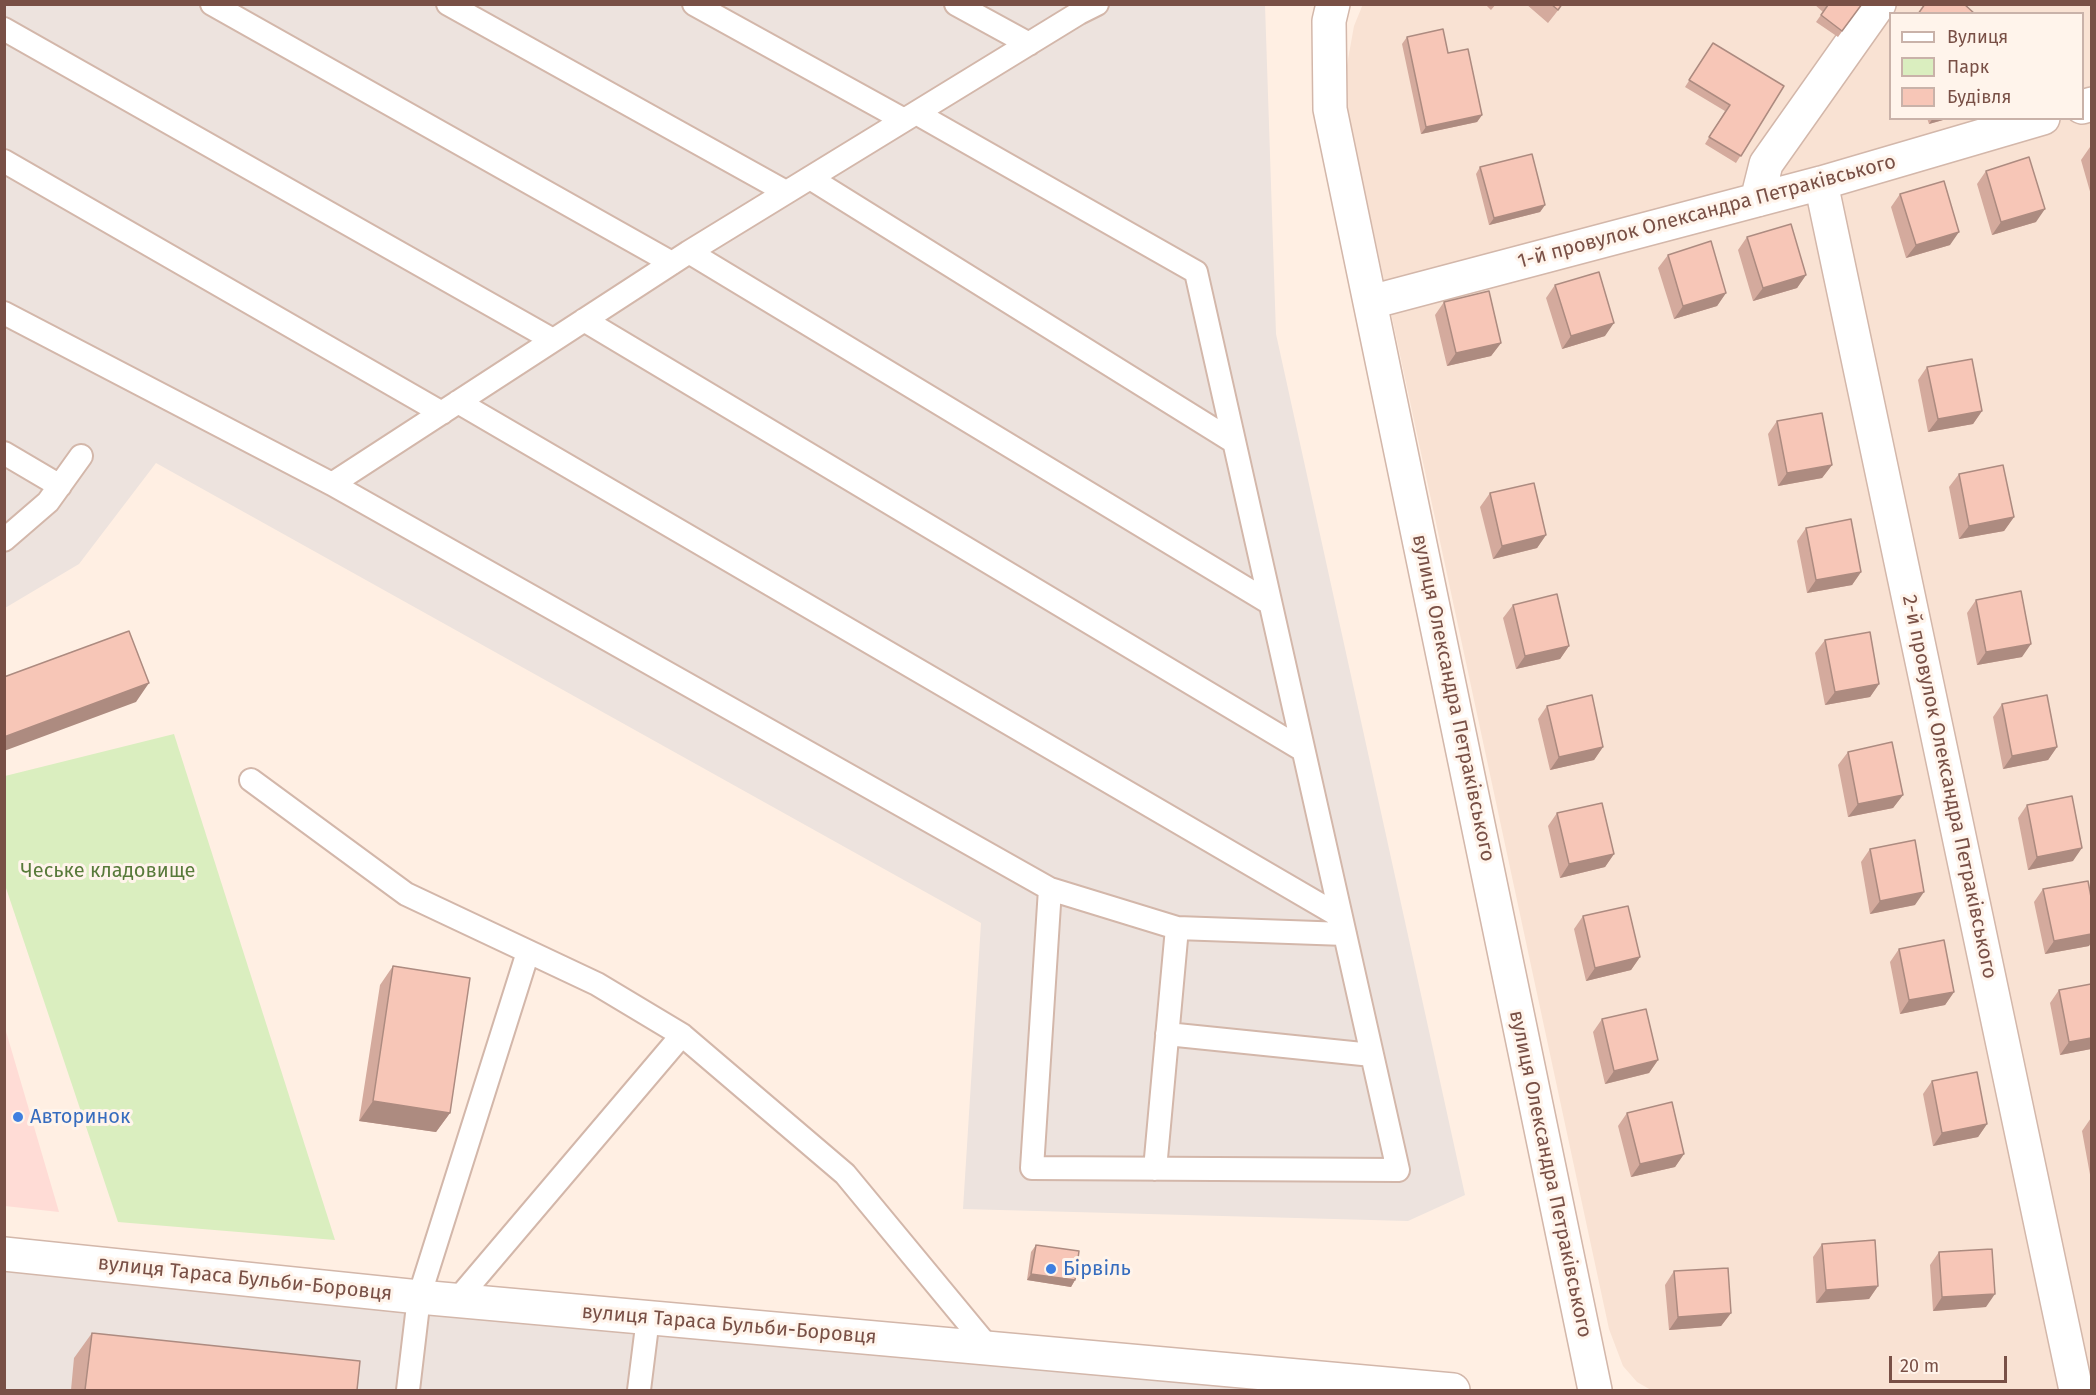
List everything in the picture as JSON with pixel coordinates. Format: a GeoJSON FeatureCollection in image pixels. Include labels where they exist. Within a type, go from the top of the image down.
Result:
{"type":"FeatureCollection","features":[{"type":"Feature","properties":{"kind":"street","name":"вулиця Олександра Петраківського"},"geometry":{"type":"LineString","coordinates":[[1333,4],[1329,21],[1330,109],[1595,1390]]}},
{"type":"Feature","properties":{"kind":"street"},"geometry":{"type":"LineString","coordinates":[[1757,200],[1766,164],[1879,4]]}},
{"type":"Feature","properties":{"kind":"street","name":"1-й провулок Олександра Петраківського"},"geometry":{"type":"LineString","coordinates":[[1371,302],[1821,183],[2036,120]]}},
{"type":"Feature","properties":{"kind":"street","name":"2-й провулок Олександра Петраківського"},"geometry":{"type":"LineString","coordinates":[[1821,183],[2076,1390]]}},
{"type":"Feature","properties":{"kind":"street","name":"вулиця Тараса Бульби-Боровця"},"geometry":{"type":"LineString","coordinates":[[4,1254],[419,1297],[1453,1390]]}},
{"type":"Feature","properties":{"kind":"lane"},"geometry":{"type":"LineString","coordinates":[[212,4],[680,258],[1270,603]]}},
{"type":"Feature","properties":{"kind":"lane"},"geometry":{"type":"LineString","coordinates":[[448,4],[786,192]]}},
{"type":"Feature","properties":{"kind":"lane"},"geometry":{"type":"LineString","coordinates":[[694,4],[910,117],[1196,272],[1398,1170],[1032,1168],[1050,889]]}},
{"type":"Feature","properties":{"kind":"lane"},"geometry":{"type":"LineString","coordinates":[[956,4],[1029,44]]}},
{"type":"Feature","properties":{"kind":"lane"},"geometry":{"type":"LineString","coordinates":[[332,484],[680,258],[1097,4]]}},
{"type":"Feature","properties":{"kind":"lane"},"geometry":{"type":"LineString","coordinates":[[4,29],[553,340]]}},
{"type":"Feature","properties":{"kind":"lane"},"geometry":{"type":"LineString","coordinates":[[4,161],[450,407],[1343,926]]}},
{"type":"Feature","properties":{"kind":"lane"},"geometry":{"type":"LineString","coordinates":[[810,178],[1234,442]]}},
{"type":"Feature","properties":{"kind":"lane"},"geometry":{"type":"LineString","coordinates":[[4,313],[332,484],[1050,889],[1177,928],[1343,926]]}},
{"type":"Feature","properties":{"kind":"lane"},"geometry":{"type":"LineString","coordinates":[[584,320],[1303,750]]}},
{"type":"Feature","properties":{"kind":"lane"},"geometry":{"type":"LineString","coordinates":[[4,453],[60,486]]}},
{"type":"Feature","properties":{"kind":"lane"},"geometry":{"type":"LineString","coordinates":[[4,540],[48,502],[81,456]]}},
{"type":"Feature","properties":{"kind":"lane"},"geometry":{"type":"LineString","coordinates":[[251,780],[406,894],[597,984],[682,1035],[845,1174],[989,1348]]}},
{"type":"Feature","properties":{"kind":"lane"},"geometry":{"type":"LineString","coordinates":[[1155,1169],[1177,928]]}},
{"type":"Feature","properties":{"kind":"lane"},"geometry":{"type":"LineString","coordinates":[[408,1390],[419,1297],[528,952]]}},
{"type":"Feature","properties":{"kind":"lane"},"geometry":{"type":"LineString","coordinates":[[1167,1034],[1372,1054]]}},
{"type":"Feature","properties":{"kind":"lane"},"geometry":{"type":"LineString","coordinates":[[457,1300],[682,1035]]}},
{"type":"Feature","properties":{"kind":"lane"},"geometry":{"type":"LineString","coordinates":[[639,1390],[648,1318]]}},
{"type":"Feature","properties":{"kind":"shaded area"},"geometry":{"type":"Polygon","coordinates":[[[1363,4],[2091,5],[2091,1390],[1651,1390],[1637,1382],[1623,1366],[1609,1329],[1347,108],[1347,65],[1354,26],[1363,4]]]}},
{"type":"Feature","properties":{"kind":"shaded area"},"geometry":{"type":"Polygon","coordinates":[[[4,5],[1265,5],[1276,334],[1465,1195],[1408,1221],[963,1209],[981,923],[156,463],[79,564],[5,608],[4,5]]]}},
{"type":"Feature","properties":{"kind":"shaded area","name":"Авторинок"},"geometry":{"type":"Polygon","coordinates":[[[5,1028],[59,1212],[5,1206],[5,1028]]]}},
{"type":"Feature","properties":{"kind":"shaded area"},"geometry":{"type":"Polygon","coordinates":[[[5,1254],[1453,1390],[5,1390],[5,1254]]]}},
{"type":"Feature","properties":{"kind":"green space","name":"Чеське кладовище"},"geometry":{"type":"Polygon","coordinates":[[[174,734],[335,1240],[118,1222],[5,885],[5,776],[174,734]]]}},
{"type":"Feature","properties":{"kind":"building"},"geometry":{"type":"Polygon","coordinates":[[[1551,4],[1562,4],[1558,10],[1551,4]]]}},
{"type":"Feature","properties":{"kind":"building"},"geometry":{"type":"Polygon","coordinates":[[[1828,4],[1862,4],[1842,31],[1821,15],[1828,4]]]}},
{"type":"Feature","properties":{"kind":"building"},"geometry":{"type":"Polygon","coordinates":[[[1925,4],[1964,4],[1973,12],[1919,12],[1925,4]]]}},
{"type":"Feature","properties":{"kind":"building"},"geometry":{"type":"Polygon","coordinates":[[[1443,29],[1448,53],[1468,49],[1482,115],[1426,127],[1407,37],[1443,29]]]}},
{"type":"Feature","properties":{"kind":"building"},"geometry":{"type":"Polygon","coordinates":[[[1713,43],[1784,86],[1741,156],[1709,137],[1730,105],[1689,80],[1713,43]]]}},
{"type":"Feature","properties":{"kind":"building"},"geometry":{"type":"Polygon","coordinates":[[[1532,154],[1545,205],[1494,218],[1480,167],[1532,154]]]}},
{"type":"Feature","properties":{"kind":"building"},"geometry":{"type":"Polygon","coordinates":[[[2029,157],[2045,209],[2001,222],[1986,171],[2029,157]]]}},
{"type":"Feature","properties":{"kind":"building"},"geometry":{"type":"Polygon","coordinates":[[[1944,181],[1959,232],[1916,245],[1900,194],[1944,181]]]}},
{"type":"Feature","properties":{"kind":"building"},"geometry":{"type":"Polygon","coordinates":[[[1791,224],[1806,275],[1763,288],[1747,237],[1791,224]]]}},
{"type":"Feature","properties":{"kind":"building"},"geometry":{"type":"Polygon","coordinates":[[[1711,241],[1726,293],[1683,306],[1668,255],[1711,241]]]}},
{"type":"Feature","properties":{"kind":"building"},"geometry":{"type":"Polygon","coordinates":[[[1599,272],[1614,323],[1571,336],[1555,285],[1599,272]]]}},
{"type":"Feature","properties":{"kind":"building"},"geometry":{"type":"Polygon","coordinates":[[[1489,291],[1501,343],[1456,353],[1444,302],[1489,291]]]}},
{"type":"Feature","properties":{"kind":"building"},"geometry":{"type":"Polygon","coordinates":[[[1972,359],[1982,411],[1938,419],[1927,367],[1972,359]]]}},
{"type":"Feature","properties":{"kind":"building"},"geometry":{"type":"Polygon","coordinates":[[[1822,413],[1832,465],[1787,473],[1777,421],[1822,413]]]}},
{"type":"Feature","properties":{"kind":"building"},"geometry":{"type":"Polygon","coordinates":[[[2003,465],[2014,517],[1969,526],[1959,474],[2003,465]]]}},
{"type":"Feature","properties":{"kind":"building"},"geometry":{"type":"Polygon","coordinates":[[[1534,483],[1546,535],[1502,546],[1490,493],[1534,483]]]}},
{"type":"Feature","properties":{"kind":"building"},"geometry":{"type":"Polygon","coordinates":[[[1851,519],[1861,572],[1816,580],[1806,528],[1851,519]]]}},
{"type":"Feature","properties":{"kind":"building"},"geometry":{"type":"Polygon","coordinates":[[[2021,591],[2031,644],[1986,652],[1976,600],[2021,591]]]}},
{"type":"Feature","properties":{"kind":"building"},"geometry":{"type":"Polygon","coordinates":[[[1557,594],[1569,646],[1525,656],[1513,605],[1557,594]]]}},
{"type":"Feature","properties":{"kind":"building"},"geometry":{"type":"Polygon","coordinates":[[[129,631],[149,683],[4,737],[4,677],[129,631]]]}},
{"type":"Feature","properties":{"kind":"building"},"geometry":{"type":"Polygon","coordinates":[[[1870,632],[1879,684],[1835,692],[1825,640],[1870,632]]]}},
{"type":"Feature","properties":{"kind":"building"},"geometry":{"type":"Polygon","coordinates":[[[1592,695],[1603,747],[1559,757],[1547,706],[1592,695]]]}},
{"type":"Feature","properties":{"kind":"building"},"geometry":{"type":"Polygon","coordinates":[[[2047,695],[2057,747],[2012,756],[2002,704],[2047,695]]]}},
{"type":"Feature","properties":{"kind":"building"},"geometry":{"type":"Polygon","coordinates":[[[1892,742],[1903,795],[1858,804],[1848,752],[1892,742]]]}},
{"type":"Feature","properties":{"kind":"building"},"geometry":{"type":"Polygon","coordinates":[[[2072,796],[2082,848],[2037,857],[2027,805],[2072,796]]]}},
{"type":"Feature","properties":{"kind":"building"},"geometry":{"type":"Polygon","coordinates":[[[1602,803],[1614,854],[1569,864],[1557,813],[1602,803]]]}},
{"type":"Feature","properties":{"kind":"building"},"geometry":{"type":"Polygon","coordinates":[[[1915,840],[1924,892],[1880,901],[1870,849],[1915,840]]]}},
{"type":"Feature","properties":{"kind":"building"},"geometry":{"type":"Polygon","coordinates":[[[2088,881],[2091,897],[2091,934],[2054,941],[2043,889],[2088,881]]]}},
{"type":"Feature","properties":{"kind":"building"},"geometry":{"type":"Polygon","coordinates":[[[1628,906],[1640,957],[1595,968],[1583,916],[1628,906]]]}},
{"type":"Feature","properties":{"kind":"building"},"geometry":{"type":"Polygon","coordinates":[[[1944,940],[1954,992],[1909,1000],[1899,949],[1944,940]]]}},
{"type":"Feature","properties":{"kind":"building"},"geometry":{"type":"Polygon","coordinates":[[[393,966],[470,978],[450,1113],[373,1101],[393,966]]]}},
{"type":"Feature","properties":{"kind":"building"},"geometry":{"type":"Polygon","coordinates":[[[2091,984],[2091,1038],[2069,1042],[2059,990],[2091,984]]]}},
{"type":"Feature","properties":{"kind":"building"},"geometry":{"type":"Polygon","coordinates":[[[1646,1009],[1658,1060],[1614,1071],[1602,1019],[1646,1009]]]}},
{"type":"Feature","properties":{"kind":"building"},"geometry":{"type":"Polygon","coordinates":[[[1977,1072],[1987,1124],[1942,1133],[1932,1081],[1977,1072]]]}},
{"type":"Feature","properties":{"kind":"building"},"geometry":{"type":"Polygon","coordinates":[[[1672,1102],[1684,1154],[1640,1164],[1627,1113],[1672,1102]]]}},
{"type":"Feature","properties":{"kind":"building"},"geometry":{"type":"Polygon","coordinates":[[[1875,1240],[1878,1286],[1826,1290],[1822,1244],[1875,1240]]]}},
{"type":"Feature","properties":{"kind":"building","name":"Бірвіль"},"geometry":{"type":"Polygon","coordinates":[[[1036,1245],[1079,1251],[1075,1280],[1031,1274],[1036,1245]]]}},
{"type":"Feature","properties":{"kind":"building"},"geometry":{"type":"Polygon","coordinates":[[[1992,1249],[1995,1294],[1942,1297],[1939,1252],[1992,1249]]]}},
{"type":"Feature","properties":{"kind":"building"},"geometry":{"type":"Polygon","coordinates":[[[1728,1268],[1731,1313],[1678,1317],[1674,1271],[1728,1268]]]}},
{"type":"Feature","properties":{"kind":"building"},"geometry":{"type":"Polygon","coordinates":[[[92,1333],[360,1361],[357,1390],[85,1390],[92,1333]]]}},
{"type":"Feature","properties":{"kind":"place","name":"Авторинок"},"geometry":{"type":"Point","coordinates":[18,1117]}},
{"type":"Feature","properties":{"kind":"place","name":"Бірвіль"},"geometry":{"type":"Point","coordinates":[1051,1269]}}]}
